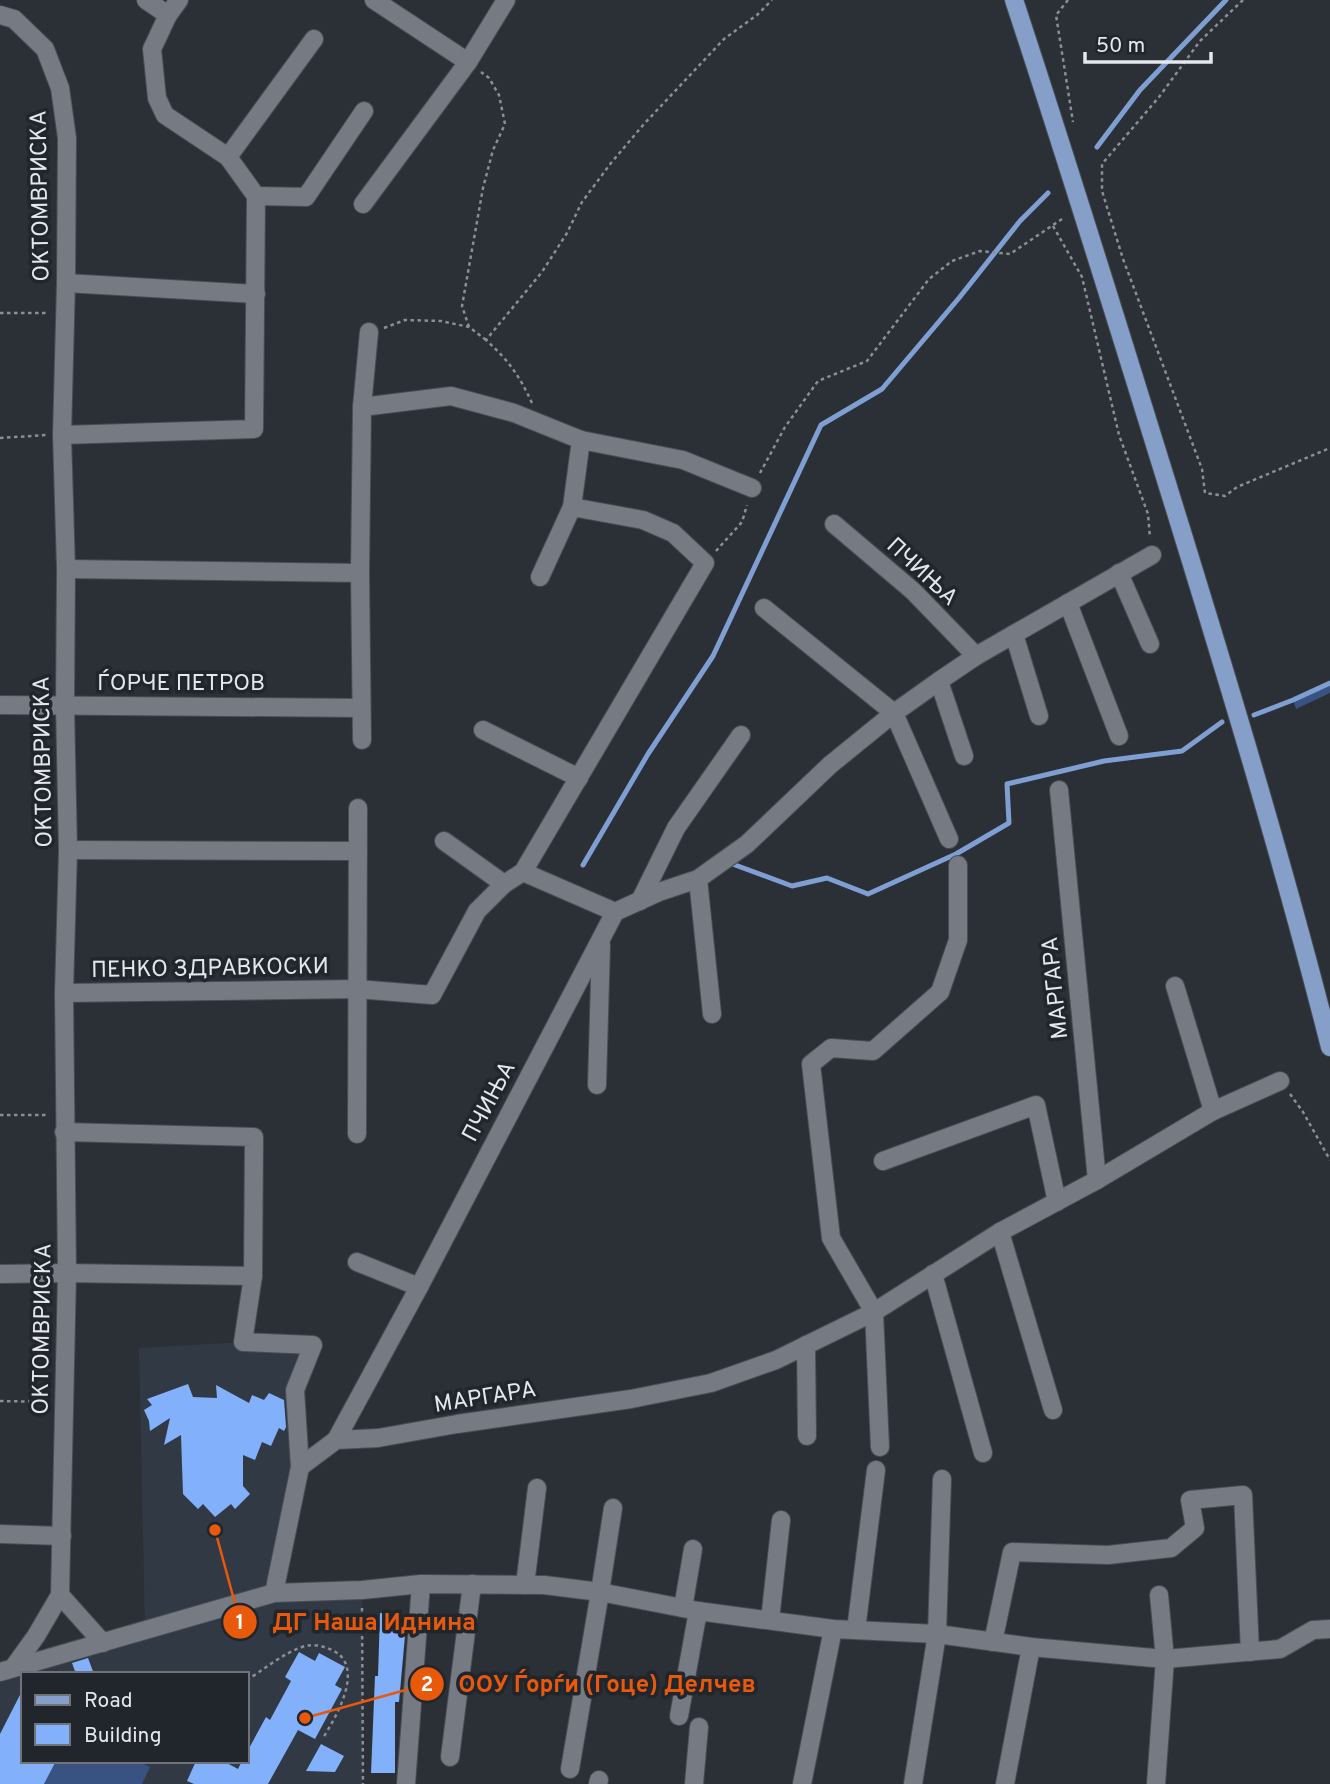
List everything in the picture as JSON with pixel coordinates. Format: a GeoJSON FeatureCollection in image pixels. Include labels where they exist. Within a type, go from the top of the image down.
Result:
{"type":"FeatureCollection","features":[{"type":"Feature","properties":{"kind":"main road"},"geometry":{"type":"LineString","coordinates":[[1014,0],[1060,139],[1232,693],[1304,944],[1330,1047]]}},
{"type":"Feature","properties":{"kind":"street"},"geometry":{"type":"LineString","coordinates":[[146,0],[168,15]]}},
{"type":"Feature","properties":{"kind":"street"},"geometry":{"type":"LineString","coordinates":[[62,435],[254,429],[256,196],[228,156],[165,115],[157,98],[152,49],[168,15],[179,0]]}},
{"type":"Feature","properties":{"kind":"street"},"geometry":{"type":"LineString","coordinates":[[374,0],[468,62]]}},
{"type":"Feature","properties":{"kind":"street"},"geometry":{"type":"LineString","coordinates":[[363,204],[468,62],[506,0]]}},
{"type":"Feature","properties":{"kind":"street","name":"ОКТОМВРИСКА"},"geometry":{"type":"LineString","coordinates":[[0,15],[14,19],[45,49],[60,88],[67,138],[62,435],[68,850],[64,993],[66,1273],[60,1595],[36,1636],[6,1670]]}},
{"type":"Feature","properties":{"kind":"street"},"geometry":{"type":"LineString","coordinates":[[228,156],[314,39]]}},
{"type":"Feature","properties":{"kind":"street"},"geometry":{"type":"LineString","coordinates":[[256,196],[306,197],[364,111]]}},
{"type":"Feature","properties":{"kind":"street"},"geometry":{"type":"LineString","coordinates":[[66,283],[256,294]]}},
{"type":"Feature","properties":{"kind":"street"},"geometry":{"type":"LineString","coordinates":[[362,740],[362,407],[369,332]]}},
{"type":"Feature","properties":{"kind":"street"},"geometry":{"type":"LineString","coordinates":[[362,407],[451,396],[514,413],[581,440],[683,460],[752,488]]}},
{"type":"Feature","properties":{"kind":"street"},"geometry":{"type":"LineString","coordinates":[[540,577],[572,507],[581,440]]}},
{"type":"Feature","properties":{"kind":"street"},"geometry":{"type":"LineString","coordinates":[[357,989],[432,995],[477,911],[504,884],[523,872],[705,563],[673,533],[643,520],[572,507]]}},
{"type":"Feature","properties":{"kind":"street","name":"ПЧИЊА"},"geometry":{"type":"LineString","coordinates":[[834,524],[913,591],[976,656]]}},
{"type":"Feature","properties":{"kind":"street"},"geometry":{"type":"LineString","coordinates":[[523,872],[615,912],[659,892],[698,879],[747,844],[830,765],[894,713],[976,656],[1152,555]]}},
{"type":"Feature","properties":{"kind":"street"},"geometry":{"type":"LineString","coordinates":[[66,569],[360,573]]}},
{"type":"Feature","properties":{"kind":"street"},"geometry":{"type":"LineString","coordinates":[[1119,573],[1150,644]]}},
{"type":"Feature","properties":{"kind":"street"},"geometry":{"type":"LineString","coordinates":[[1068,603],[1119,736]]}},
{"type":"Feature","properties":{"kind":"street"},"geometry":{"type":"LineString","coordinates":[[764,608],[894,713],[949,839]]}},
{"type":"Feature","properties":{"kind":"street"},"geometry":{"type":"LineString","coordinates":[[1014,634],[1039,716]]}},
{"type":"Feature","properties":{"kind":"street"},"geometry":{"type":"LineString","coordinates":[[939,681],[964,756]]}},
{"type":"Feature","properties":{"kind":"street","name":"ЃОРЧЕ ПЕТРОВ"},"geometry":{"type":"LineString","coordinates":[[0,705],[361,708]]}},
{"type":"Feature","properties":{"kind":"street"},"geometry":{"type":"LineString","coordinates":[[483,730],[579,778]]}},
{"type":"Feature","properties":{"kind":"street"},"geometry":{"type":"LineString","coordinates":[[640,901],[676,828],[741,735]]}},
{"type":"Feature","properties":{"kind":"street","name":"МАРГАРА"},"geometry":{"type":"LineString","coordinates":[[1059,790],[1097,1180]]}},
{"type":"Feature","properties":{"kind":"street","name":"ПЕНКО ЗДРАВКОСКИ"},"geometry":{"type":"LineString","coordinates":[[357,1134],[358,808]]}},
{"type":"Feature","properties":{"kind":"street"},"geometry":{"type":"LineString","coordinates":[[444,841],[504,884]]}},
{"type":"Feature","properties":{"kind":"street"},"geometry":{"type":"LineString","coordinates":[[68,850],[358,851]]}},
{"type":"Feature","properties":{"kind":"street"},"geometry":{"type":"LineString","coordinates":[[880,1447],[874,1312],[831,1238],[811,1064],[831,1048],[873,1051],[940,992],[958,940],[958,865]]}},
{"type":"Feature","properties":{"kind":"street"},"geometry":{"type":"LineString","coordinates":[[698,879],[712,1014]]}},
{"type":"Feature","properties":{"kind":"street","name":"ПЧИЊА"},"geometry":{"type":"LineString","coordinates":[[336,1440],[615,912]]}},
{"type":"Feature","properties":{"kind":"street","name":"ПЧИЊА"},"geometry":{"type":"LineString","coordinates":[[597,1085],[601,939]]}},
{"type":"Feature","properties":{"kind":"street"},"geometry":{"type":"LineString","coordinates":[[1175,986],[1213,1111]]}},
{"type":"Feature","properties":{"kind":"street","name":"ПЕНКО ЗДРАВКОСКИ"},"geometry":{"type":"LineString","coordinates":[[64,993],[357,989]]}},
{"type":"Feature","properties":{"kind":"street","name":"МАРГАРА"},"geometry":{"type":"LineString","coordinates":[[336,1440],[378,1438],[631,1399],[711,1383],[776,1360],[874,1312],[1000,1232],[1097,1180],[1213,1111],[1280,1081]]}},
{"type":"Feature","properties":{"kind":"street"},"geometry":{"type":"LineString","coordinates":[[883,1161],[1036,1105],[1057,1202]]}},
{"type":"Feature","properties":{"kind":"street"},"geometry":{"type":"LineString","coordinates":[[64,1124],[254,1137],[253,1276],[243,1342],[313,1345],[295,1390],[300,1467],[274,1593]]}},
{"type":"Feature","properties":{"kind":"street"},"geometry":{"type":"LineString","coordinates":[[1000,1232],[1052,1410]]}},
{"type":"Feature","properties":{"kind":"street"},"geometry":{"type":"LineString","coordinates":[[357,1262],[419,1287]]}},
{"type":"Feature","properties":{"kind":"street"},"geometry":{"type":"LineString","coordinates":[[0,1274],[253,1276]]}},
{"type":"Feature","properties":{"kind":"street"},"geometry":{"type":"LineString","coordinates":[[933,1274],[983,1453]]}},
{"type":"Feature","properties":{"kind":"street"},"geometry":{"type":"LineString","coordinates":[[806,1345],[807,1436]]}},
{"type":"Feature","properties":{"kind":"street"},"geometry":{"type":"LineString","coordinates":[[300,1467],[336,1440]]}},
{"type":"Feature","properties":{"kind":"street"},"geometry":{"type":"LineString","coordinates":[[856,1630],[876,1470]]}},
{"type":"Feature","properties":{"kind":"street"},"geometry":{"type":"LineString","coordinates":[[913,1784],[937,1634],[942,1479]]}},
{"type":"Feature","properties":{"kind":"street"},"geometry":{"type":"LineString","coordinates":[[525,1585],[537,1488]]}},
{"type":"Feature","properties":{"kind":"street"},"geometry":{"type":"LineString","coordinates":[[993,1642],[1012,1552],[1108,1555],[1171,1548],[1195,1528],[1190,1500],[1242,1496],[1250,1652]]}},
{"type":"Feature","properties":{"kind":"street"},"geometry":{"type":"LineString","coordinates":[[569,1769],[613,1508]]}},
{"type":"Feature","properties":{"kind":"street"},"geometry":{"type":"LineString","coordinates":[[769,1620],[781,1520]]}},
{"type":"Feature","properties":{"kind":"street"},"geometry":{"type":"LineString","coordinates":[[0,1534],[62,1536]]}},
{"type":"Feature","properties":{"kind":"street"},"geometry":{"type":"LineString","coordinates":[[678,1716],[690,1609],[693,1549]]}},
{"type":"Feature","properties":{"kind":"street"},"geometry":{"type":"LineString","coordinates":[[406,1784],[421,1584]]}},
{"type":"Feature","properties":{"kind":"street"},"geometry":{"type":"LineString","coordinates":[[6,1670],[274,1593],[362,1590],[421,1584],[544,1586],[600,1592],[690,1609],[833,1629],[937,1634],[1031,1647],[1166,1659],[1280,1649],[1312,1630],[1330,1629]]}},
{"type":"Feature","properties":{"kind":"street"},"geometry":{"type":"LineString","coordinates":[[450,1757],[471,1584]]}},
{"type":"Feature","properties":{"kind":"street"},"geometry":{"type":"LineString","coordinates":[[60,1595],[103,1643]]}},
{"type":"Feature","properties":{"kind":"street"},"geometry":{"type":"LineString","coordinates":[[1156,1784],[1166,1659],[1159,1595]]}},
{"type":"Feature","properties":{"kind":"street"},"geometry":{"type":"LineString","coordinates":[[802,1784],[833,1629]]}},
{"type":"Feature","properties":{"kind":"street"},"geometry":{"type":"LineString","coordinates":[[1005,1784],[1031,1647]]}},
{"type":"Feature","properties":{"kind":"street"},"geometry":{"type":"LineString","coordinates":[[694,1784],[699,1727]]}},
{"type":"Feature","properties":{"kind":"path"},"geometry":{"type":"LineString","coordinates":[[486,340],[542,272],[567,233],[582,202],[619,153],[724,39],[757,15],[772,0]]}},
{"type":"Feature","properties":{"kind":"path"},"geometry":{"type":"LineString","coordinates":[[1060,139],[1074,128],[1056,15],[1068,0]]}},
{"type":"Feature","properties":{"kind":"path"},"geometry":{"type":"LineString","coordinates":[[1244,0],[1200,41],[1159,97],[1102,164],[1102,191],[1123,259],[1202,469],[1205,493],[1225,496],[1237,487],[1330,448]]}},
{"type":"Feature","properties":{"kind":"path"},"geometry":{"type":"LineString","coordinates":[[468,62],[489,78],[494,86],[499,95],[505,124],[493,150],[483,188],[462,306],[469,327]]}},
{"type":"Feature","properties":{"kind":"path"},"geometry":{"type":"LineString","coordinates":[[705,563],[742,522],[752,488],[785,427],[818,381],[867,360],[929,279],[952,261],[980,251],[1010,254],[1053,226],[1082,277],[1119,435],[1148,514],[1152,555]]}},
{"type":"Feature","properties":{"kind":"path"},"geometry":{"type":"LineString","coordinates":[[0,313],[65,314]]}},
{"type":"Feature","properties":{"kind":"path"},"geometry":{"type":"LineString","coordinates":[[369,332],[405,320],[441,321],[469,327],[507,360],[521,379],[545,426]]}},
{"type":"Feature","properties":{"kind":"path"},"geometry":{"type":"LineString","coordinates":[[0,438],[62,435]]}},
{"type":"Feature","properties":{"kind":"path"},"geometry":{"type":"LineString","coordinates":[[1280,1081],[1303,1112],[1330,1160]]}},
{"type":"Feature","properties":{"kind":"path"},"geometry":{"type":"LineString","coordinates":[[0,1115],[64,1124]]}},
{"type":"Feature","properties":{"kind":"path"},"geometry":{"type":"LineString","coordinates":[[0,1401],[64,1402]]}},
{"type":"Feature","properties":{"kind":"path"},"geometry":{"type":"LineString","coordinates":[[362,1590],[363,1784]]}},
{"type":"Feature","properties":{"kind":"path"},"geometry":{"type":"LineString","coordinates":[[248,1679],[302,1647],[316,1645],[340,1655],[347,1667],[347,1682],[338,1713],[323,1738]]}},
{"type":"Feature","properties":{"kind":"shaded area"},"geometry":{"type":"Polygon","coordinates":[[[1330,683],[1330,693],[1296,709],[1293,700],[1330,683]]]}},
{"type":"Feature","properties":{"kind":"shaded area"},"geometry":{"type":"Polygon","coordinates":[[[243,1342],[313,1345],[295,1390],[300,1467],[274,1593],[362,1590],[363,1784],[0,1784],[0,1672],[145,1630],[139,1348],[243,1342]]]}},
{"type":"Feature","properties":{"kind":"shaded area"},"geometry":{"type":"Polygon","coordinates":[[[55,1763],[142,1763],[150,1767],[142,1784],[44,1784],[55,1763]]]}},
{"type":"Feature","properties":{"kind":"building"},"geometry":{"type":"Polygon","coordinates":[[[188,1384],[193,1397],[217,1398],[216,1385],[249,1403],[252,1395],[264,1400],[269,1393],[284,1400],[284,1431],[279,1428],[271,1446],[262,1442],[255,1460],[243,1455],[243,1486],[250,1494],[235,1509],[231,1504],[215,1517],[203,1504],[198,1509],[183,1494],[181,1435],[164,1445],[170,1418],[150,1431],[144,1410],[152,1405],[147,1399],[188,1384]]]}},
{"type":"Feature","properties":{"kind":"building"},"geometry":{"type":"Polygon","coordinates":[[[380,1613],[407,1614],[399,1702],[395,1702],[395,1773],[371,1773],[380,1613]]]}},
{"type":"Feature","properties":{"kind":"building"},"geometry":{"type":"Polygon","coordinates":[[[299,1652],[315,1661],[319,1653],[345,1667],[335,1685],[342,1689],[315,1739],[298,1730],[268,1784],[194,1784],[187,1781],[195,1763],[227,1763],[238,1769],[241,1763],[248,1763],[248,1750],[266,1717],[270,1720],[291,1681],[285,1677],[299,1652]]]}},
{"type":"Feature","properties":{"kind":"building"},"geometry":{"type":"Polygon","coordinates":[[[88,1658],[93,1672],[75,1672],[72,1663],[88,1658]]]}},
{"type":"Feature","properties":{"kind":"building"},"geometry":{"type":"Polygon","coordinates":[[[21,1693],[21,1763],[55,1763],[44,1784],[0,1784],[0,1734],[21,1693]]]}},
{"type":"Feature","properties":{"kind":"building"},"geometry":{"type":"Polygon","coordinates":[[[321,1744],[344,1756],[335,1772],[306,1771],[321,1744]]]}},
{"type":"Feature","properties":{"kind":"waterway"},"geometry":{"type":"LineString","coordinates":[[1097,147],[1140,90],[1226,0]]}},
{"type":"Feature","properties":{"kind":"waterway"},"geometry":{"type":"LineString","coordinates":[[583,865],[648,754],[713,656],[821,425],[882,389],[1020,221],[1048,193]]}},
{"type":"Feature","properties":{"kind":"waterway"},"geometry":{"type":"LineString","coordinates":[[1254,715],[1330,683]]}},
{"type":"Feature","properties":{"kind":"waterway"},"geometry":{"type":"LineString","coordinates":[[727,862],[792,886],[827,878],[868,894],[956,854],[1009,823],[1007,784],[1104,761],[1182,751],[1222,722]]}},
{"type":"Feature","properties":{"kind":"place","name":"ДГ Наша Иднина"},"geometry":{"type":"Point","coordinates":[215,1530]}},
{"type":"Feature","properties":{"kind":"place","name":"ООУ Ѓорѓи (Гоце) Делчев"},"geometry":{"type":"Point","coordinates":[305,1718]}}]}
